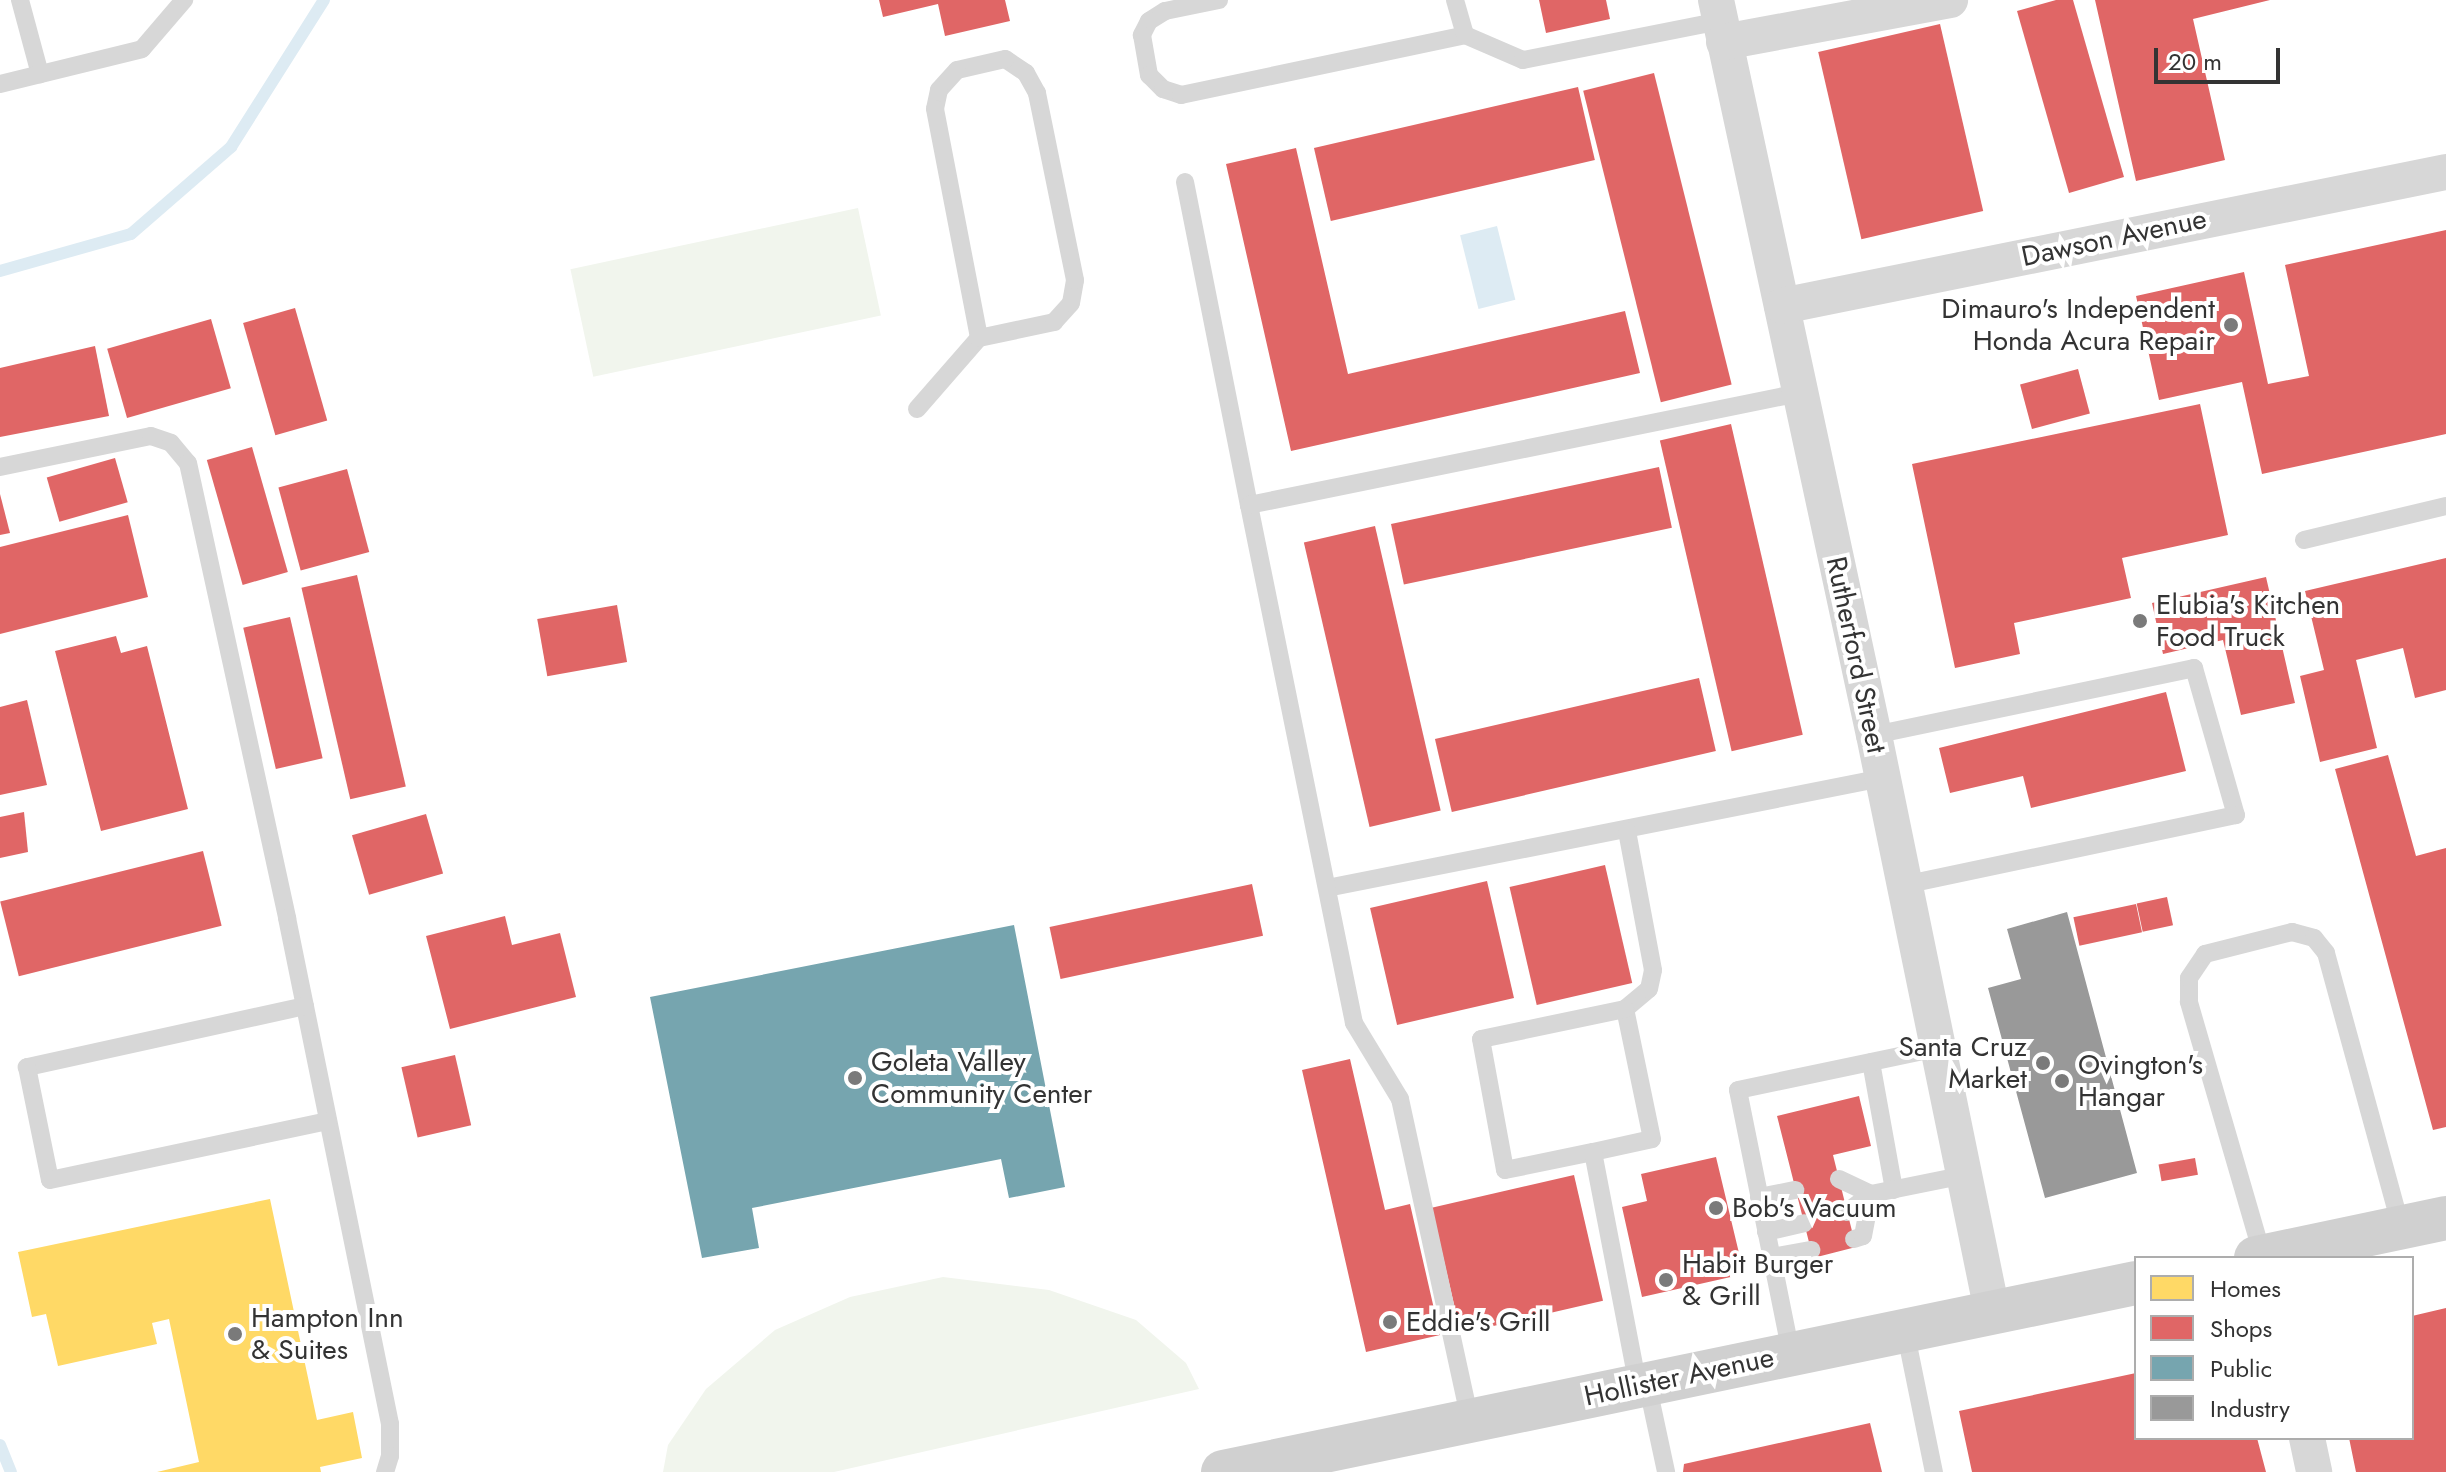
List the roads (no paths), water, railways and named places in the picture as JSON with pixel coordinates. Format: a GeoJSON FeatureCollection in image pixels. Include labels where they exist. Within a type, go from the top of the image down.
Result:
{"type":"FeatureCollection","features":[{"type":"Feature","properties":{"kind":"main road"},"geometry":{"type":"LineString","coordinates":[[2270,1256],[2446,1218]]}},
{"type":"Feature","properties":{"kind":"main road","name":"Hollister Avenue"},"geometry":{"type":"LineString","coordinates":[[1223,1472],[2134,1283]]}},
{"type":"Feature","properties":{"kind":"street"},"geometry":{"type":"LineString","coordinates":[[1720,21],[1950,0]]}},
{"type":"Feature","properties":{"kind":"street","name":"Rutherford Street"},"geometry":{"type":"LineString","coordinates":[[1720,21],[1874,735],[1992,1311]]}},
{"type":"Feature","properties":{"kind":"street","name":"Dawson Avenue"},"geometry":{"type":"LineString","coordinates":[[1782,306],[2446,172]]}},
{"type":"Feature","properties":{"kind":"street"},"geometry":{"type":"LineString","coordinates":[[2307,1440],[2314,1472]]}},
{"type":"Feature","properties":{"kind":"lane"},"geometry":{"type":"LineString","coordinates":[[20,0],[40,74]]}},
{"type":"Feature","properties":{"kind":"lane"},"geometry":{"type":"LineString","coordinates":[[0,84],[142,49],[184,0]]}},
{"type":"Feature","properties":{"kind":"lane"},"geometry":{"type":"LineString","coordinates":[[1219,0],[1165,11],[1149,21],[1142,35],[1149,75],[1163,89],[1181,95],[1465,35],[1523,60],[1720,21]]}},
{"type":"Feature","properties":{"kind":"lane"},"geometry":{"type":"LineString","coordinates":[[1455,0],[1465,35]]}},
{"type":"Feature","properties":{"kind":"lane"},"geometry":{"type":"LineString","coordinates":[[917,409],[979,338],[1054,322],[1071,303],[1075,280],[1037,93],[1026,73],[1005,59],[957,70],[939,90],[935,109],[979,338]]}},
{"type":"Feature","properties":{"kind":"lane"},"geometry":{"type":"LineString","coordinates":[[1185,182],[1354,1023],[1400,1099],[1470,1420]]}},
{"type":"Feature","properties":{"kind":"lane"},"geometry":{"type":"LineString","coordinates":[[1249,505],[1799,393]]}},
{"type":"Feature","properties":{"kind":"lane"},"geometry":{"type":"LineString","coordinates":[[0,467],[151,436],[171,443],[188,463],[305,1006],[390,1424],[390,1456],[385,1472]]}},
{"type":"Feature","properties":{"kind":"lane"},"geometry":{"type":"LineString","coordinates":[[2304,540],[2446,506]]}},
{"type":"Feature","properties":{"kind":"lane"},"geometry":{"type":"LineString","coordinates":[[1874,735],[2194,668],[2236,815],[1904,885]]}},
{"type":"Feature","properties":{"kind":"lane"},"geometry":{"type":"LineString","coordinates":[[1327,888],[1627,831],[1882,778]]}},
{"type":"Feature","properties":{"kind":"lane"},"geometry":{"type":"LineString","coordinates":[[1625,1009],[1652,1139],[1505,1170],[1481,1039],[1625,1009],[1649,989],[1653,970],[1627,831]]}},
{"type":"Feature","properties":{"kind":"lane"},"geometry":{"type":"LineString","coordinates":[[2260,1256],[2189,1002],[2189,978],[2205,954],[2292,932],[2314,938],[2326,953],[2401,1227]]}},
{"type":"Feature","properties":{"kind":"lane"},"geometry":{"type":"LineString","coordinates":[[305,1006],[27,1067],[50,1180],[328,1121]]}},
{"type":"Feature","properties":{"kind":"lane"},"geometry":{"type":"LineString","coordinates":[[1791,1353],[1738,1090],[1938,1048]]}},
{"type":"Feature","properties":{"kind":"lane"},"geometry":{"type":"LineString","coordinates":[[1871,1062],[1894,1190]]}},
{"type":"Feature","properties":{"kind":"lane"},"geometry":{"type":"LineString","coordinates":[[1593,1152],[1643,1385],[1666,1472]]}},
{"type":"Feature","properties":{"kind":"lane"},"geometry":{"type":"LineString","coordinates":[[1847,1212],[1871,1194],[1965,1175]]}},
{"type":"Feature","properties":{"kind":"lane"},"geometry":{"type":"LineString","coordinates":[[1839,1179],[1871,1194]]}},
{"type":"Feature","properties":{"kind":"lane"},"geometry":{"type":"LineString","coordinates":[[1759,1197],[1795,1190]]}},
{"type":"Feature","properties":{"kind":"lane"},"geometry":{"type":"LineString","coordinates":[[1854,1239],[1863,1236],[1871,1194]]}},
{"type":"Feature","properties":{"kind":"lane"},"geometry":{"type":"LineString","coordinates":[[1766,1232],[1804,1223]]}},
{"type":"Feature","properties":{"kind":"lane"},"geometry":{"type":"LineString","coordinates":[[1771,1257],[1811,1250]]}},
{"type":"Feature","properties":{"kind":"lane"},"geometry":{"type":"LineString","coordinates":[[1905,1330],[1934,1472]]}},
{"type":"Feature","properties":{"kind":"waterway"},"geometry":{"type":"LineString","coordinates":[[0,271],[131,234],[231,147],[324,0]]}},
{"type":"Feature","properties":{"kind":"waterway"},"geometry":{"type":"LineString","coordinates":[[0,1445],[11,1472]]}},
{"type":"Feature","properties":{"kind":"place","name":"Dimauro's Independent Honda Acura Repair"},"geometry":{"type":"Point","coordinates":[2231,325]}},
{"type":"Feature","properties":{"kind":"place","name":"Elubia's Kitchen Food Truck"},"geometry":{"type":"Point","coordinates":[2140,621]}},
{"type":"Feature","properties":{"kind":"place","name":"Santa Cruz Market"},"geometry":{"type":"Point","coordinates":[2043,1063]}},
{"type":"Feature","properties":{"kind":"place","name":"Goleta Valley Community Center"},"geometry":{"type":"Point","coordinates":[855,1078]}},
{"type":"Feature","properties":{"kind":"place","name":"Ovington's Hangar"},"geometry":{"type":"Point","coordinates":[2062,1081]}},
{"type":"Feature","properties":{"kind":"place","name":"Bob's Vacuum"},"geometry":{"type":"Point","coordinates":[1716,1208]}},
{"type":"Feature","properties":{"kind":"place","name":"Habit Burger & Grill"},"geometry":{"type":"Point","coordinates":[1666,1280]}},
{"type":"Feature","properties":{"kind":"place","name":"Eddie's Grill"},"geometry":{"type":"Point","coordinates":[1390,1322]}},
{"type":"Feature","properties":{"kind":"place","name":"Hampton Inn & Suites"},"geometry":{"type":"Point","coordinates":[235,1334]}}]}
